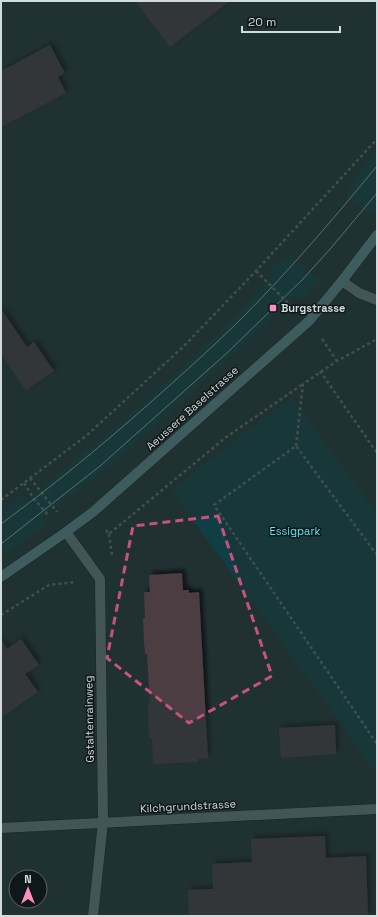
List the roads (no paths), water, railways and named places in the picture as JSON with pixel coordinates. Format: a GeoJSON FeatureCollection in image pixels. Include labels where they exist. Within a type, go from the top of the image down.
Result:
{"type":"FeatureCollection","features":[{"type":"Feature","properties":{"kind":"main road","name":"Aeussere Baselstrasse"},"geometry":{"type":"LineString","coordinates":[[1,577],[93,512],[309,321],[377,235]]}},
{"type":"Feature","properties":{"kind":"street"},"geometry":{"type":"LineString","coordinates":[[342,281],[359,293],[377,300]]}},
{"type":"Feature","properties":{"kind":"street","name":"Gstaltenrainweg"},"geometry":{"type":"LineString","coordinates":[[66,532],[100,579],[103,822],[93,916]]}},
{"type":"Feature","properties":{"kind":"street","name":"Kilchgrundstrasse"},"geometry":{"type":"LineString","coordinates":[[1,828],[377,809]]}},
{"type":"Feature","properties":{"kind":"tram line"},"geometry":{"type":"LineString","coordinates":[[1,524],[110,438],[214,345],[257,303],[298,258],[377,166]]}},
{"type":"Feature","properties":{"kind":"tram line"},"geometry":{"type":"LineString","coordinates":[[1,544],[100,466],[228,352],[302,280],[377,193]]}},
{"type":"Feature","properties":{"kind":"place","name":"Burgstrasse"},"geometry":{"type":"Point","coordinates":[273,308]}},
{"type":"Feature","properties":{"kind":"park label","name":"Essigpark"},"geometry":{"type":"Point","coordinates":[295,531]}}]}
